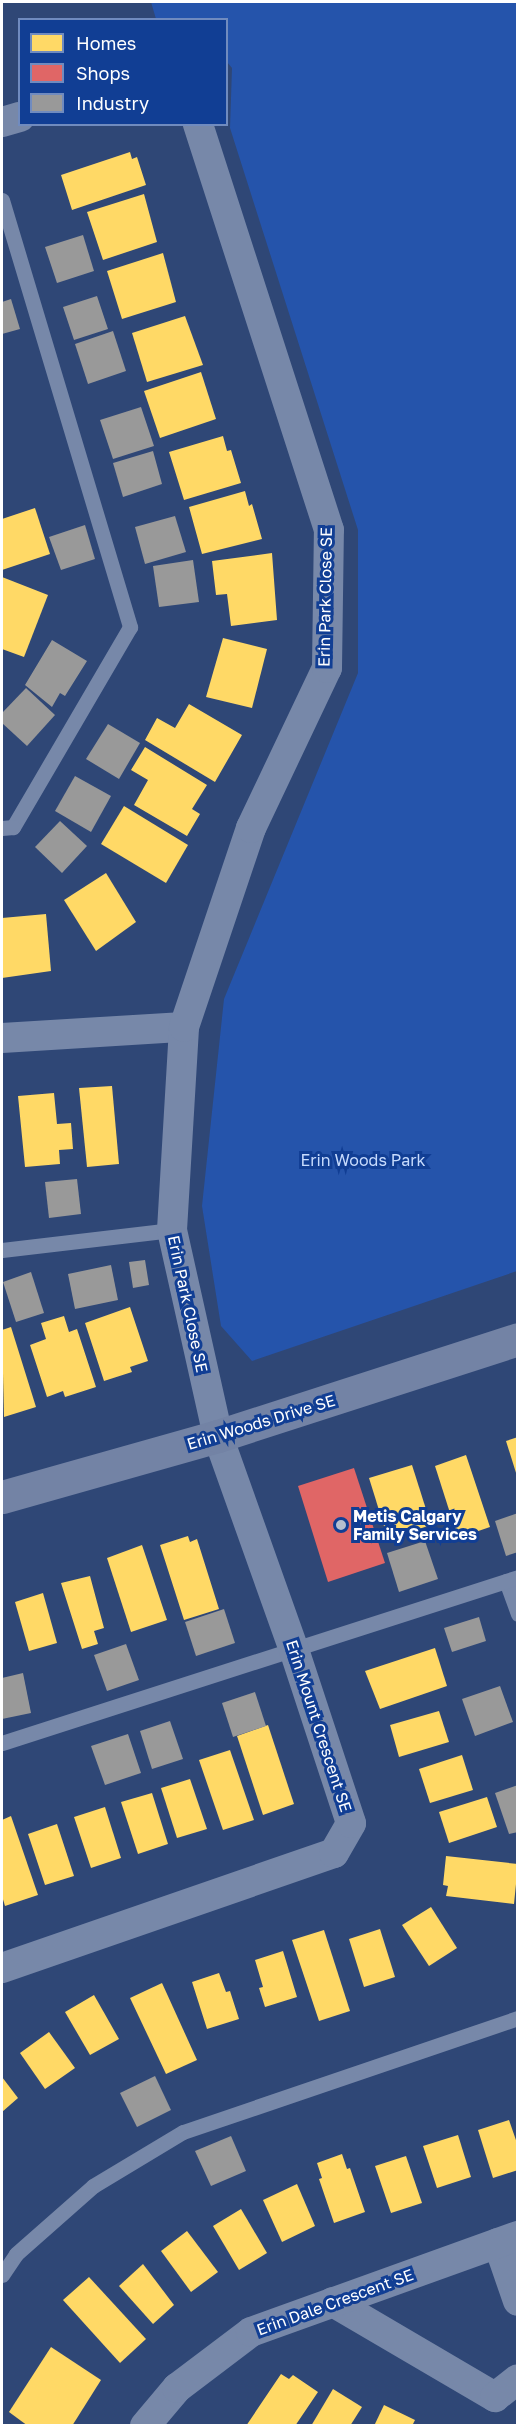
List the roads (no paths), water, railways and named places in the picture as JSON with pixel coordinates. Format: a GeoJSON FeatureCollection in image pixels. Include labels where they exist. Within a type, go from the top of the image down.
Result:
{"type":"FeatureCollection","features":[{"type":"Feature","properties":{"kind":"street"},"geometry":{"type":"LineString","coordinates":[[2,122],[18,118]]}},
{"type":"Feature","properties":{"kind":"street","name":"Erin Park Close SE"},"geometry":{"type":"LineString","coordinates":[[199,126],[329,530],[327,668],[251,828],[184,1027],[172,1230],[218,1436]]}},
{"type":"Feature","properties":{"kind":"street"},"geometry":{"type":"LineString","coordinates":[[2,1038],[184,1027]]}},
{"type":"Feature","properties":{"kind":"street","name":"Erin Woods Drive SE"},"geometry":{"type":"LineString","coordinates":[[2,1497],[218,1436],[518,1339]]}},
{"type":"Feature","properties":{"kind":"street","name":"Erin Mount Crescent SE"},"geometry":{"type":"LineString","coordinates":[[2,1968],[334,1853],[351,1823],[294,1650],[218,1436]]}},
{"type":"Feature","properties":{"kind":"street"},"geometry":{"type":"LineString","coordinates":[[508,2239],[518,2301]]}},
{"type":"Feature","properties":{"kind":"street","name":"Erin Dale Crescent SE"},"geometry":{"type":"LineString","coordinates":[[145,2426],[177,2388],[251,2332],[508,2239]]}},
{"type":"Feature","properties":{"kind":"street"},"geometry":{"type":"LineString","coordinates":[[333,2302],[495,2397],[518,2379]]}},
{"type":"Feature","properties":{"kind":"lane"},"geometry":{"type":"LineString","coordinates":[[2,200],[130,627],[13,827],[2,828]]}},
{"type":"Feature","properties":{"kind":"lane"},"geometry":{"type":"LineString","coordinates":[[2,1250],[172,1230]]}},
{"type":"Feature","properties":{"kind":"lane"},"geometry":{"type":"LineString","coordinates":[[2,1743],[512,1579],[518,1614]]}},
{"type":"Feature","properties":{"kind":"lane"},"geometry":{"type":"LineString","coordinates":[[2,2275],[16,2254],[93,2186],[183,2132],[518,2018]]}},
{"type":"Feature","properties":{"kind":"place","name":"Metis Calgary Family Services"},"geometry":{"type":"Point","coordinates":[341,1525]}},
{"type":"Feature","properties":{"kind":"park label","name":"Erin Woods Park"},"geometry":{"type":"Point","coordinates":[363,1160]}}]}
